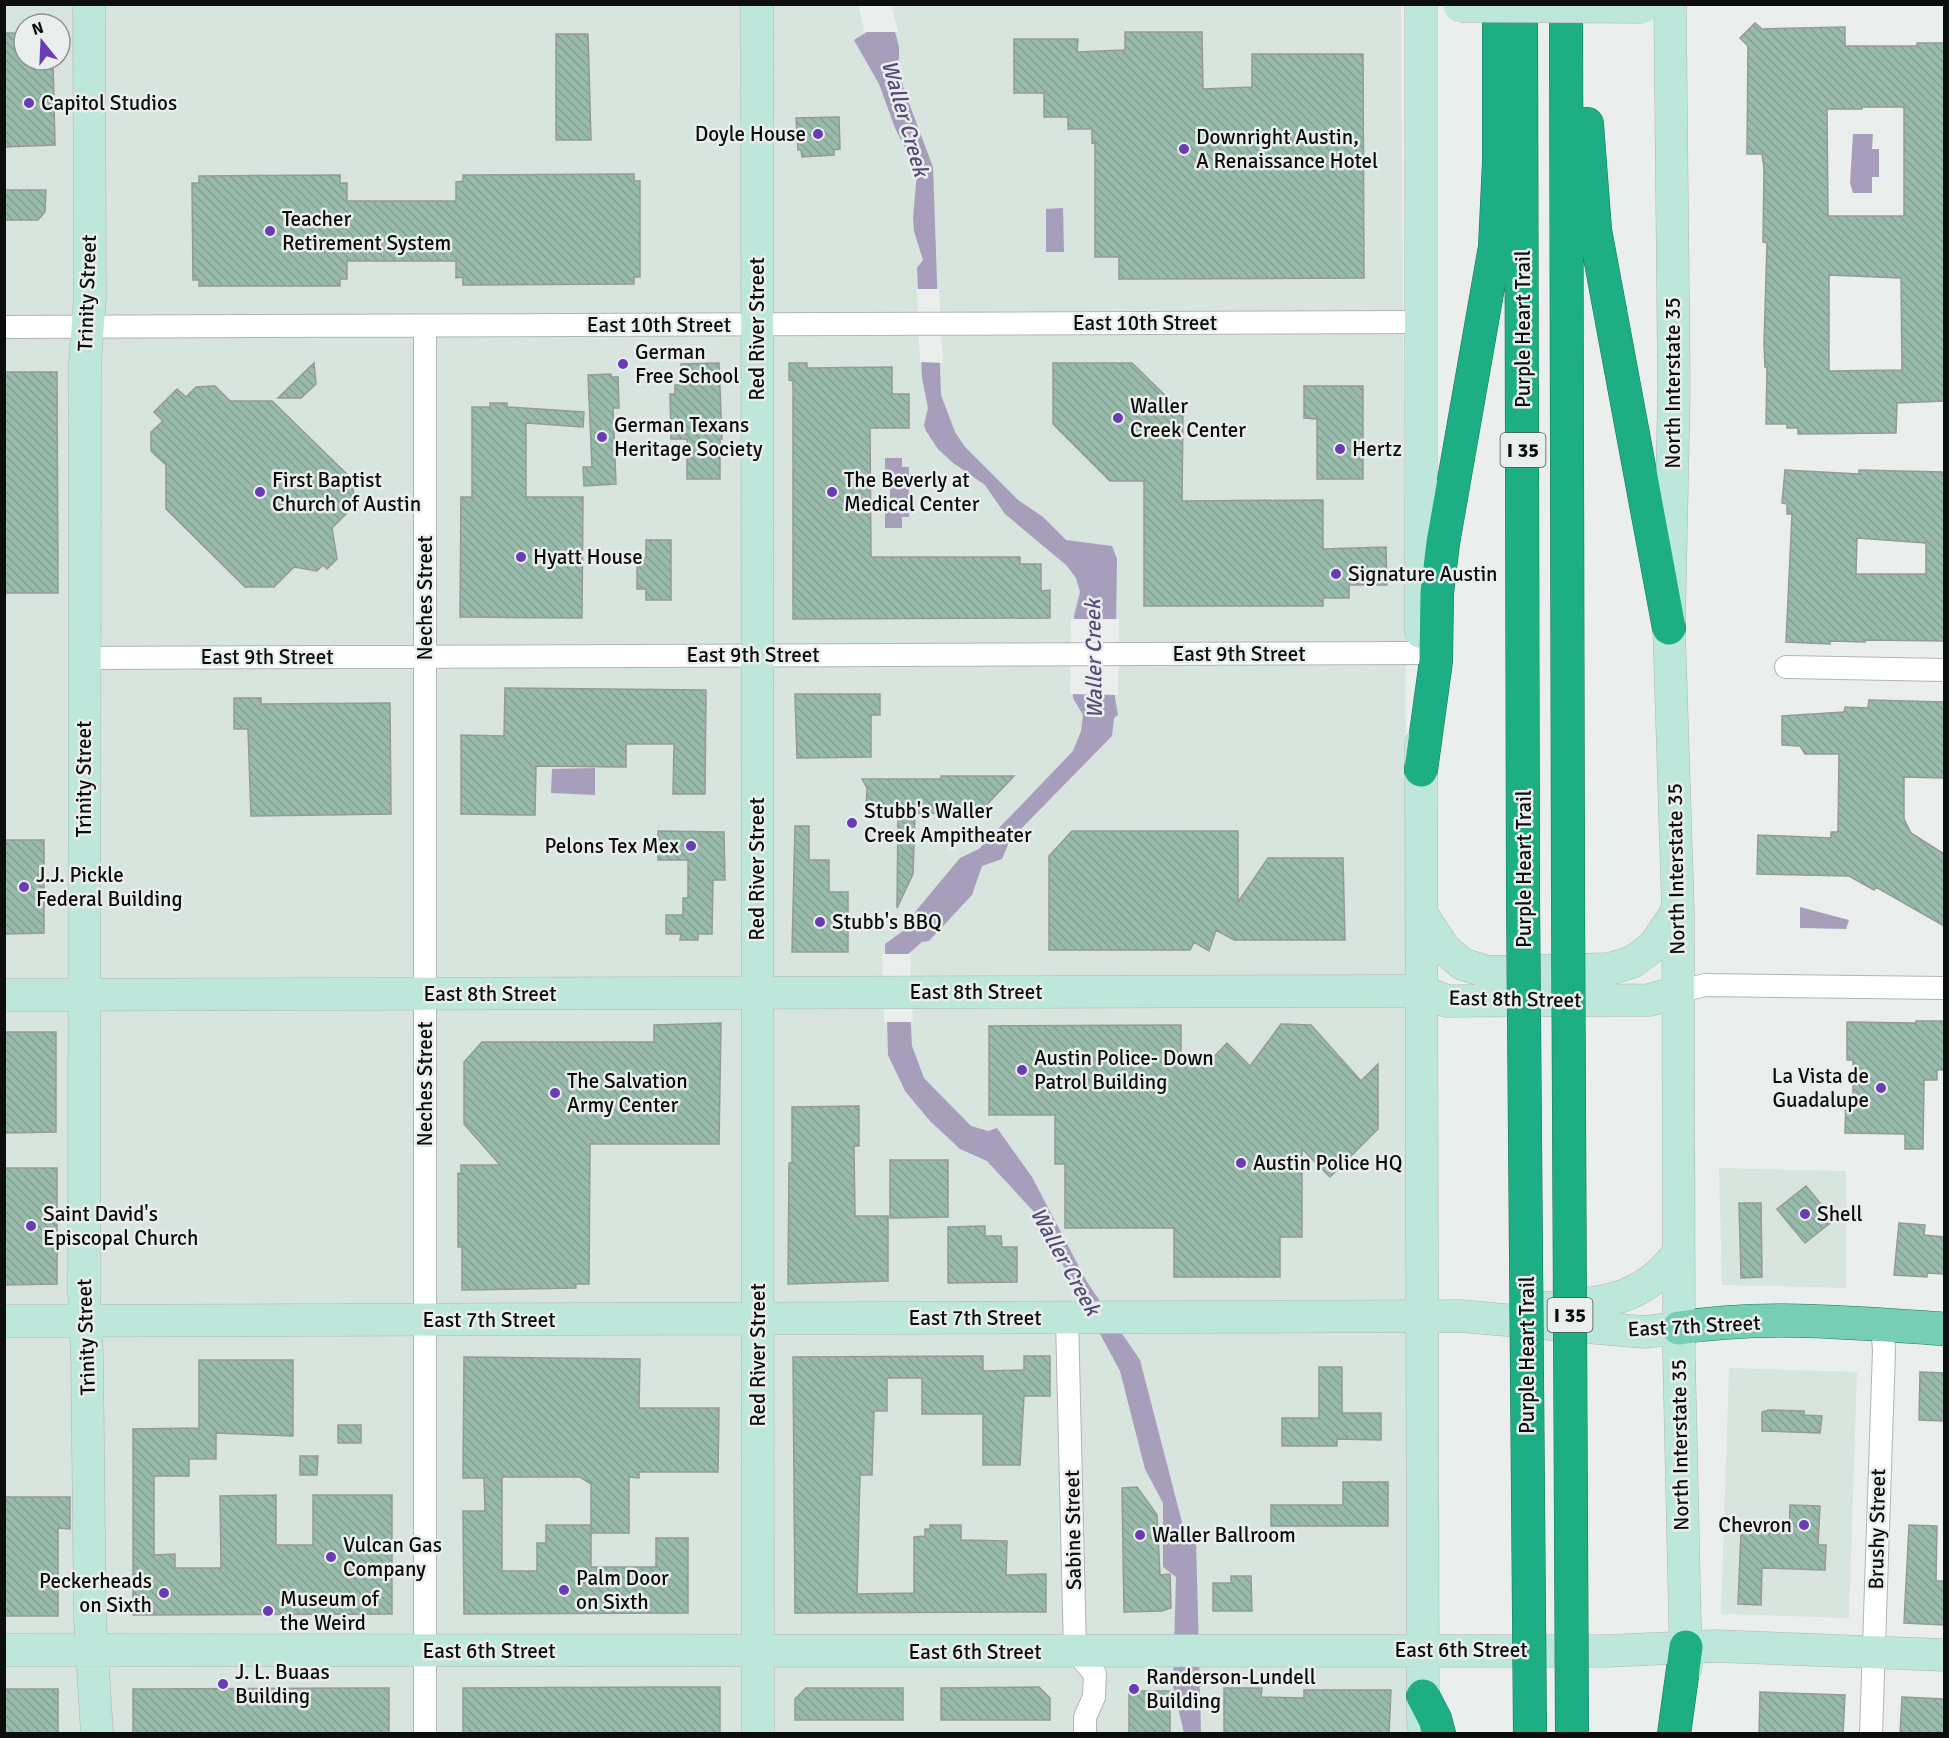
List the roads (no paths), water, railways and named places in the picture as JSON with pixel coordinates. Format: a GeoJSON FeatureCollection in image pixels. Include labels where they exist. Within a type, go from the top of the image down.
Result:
{"type":"FeatureCollection","features":[{"type":"Feature","properties":{"kind":"highway"},"geometry":{"type":"LineString","coordinates":[[1421,770],[1436,661],[1437,593],[1443,543],[1495,247],[1499,162],[1498,4]]}},
{"type":"Feature","properties":{"kind":"highway","name":"Purple Heart Trail"},"geometry":{"type":"LineString","coordinates":[[1521,4],[1523,896],[1530,1734]]}},
{"type":"Feature","properties":{"kind":"highway","name":"Purple Heart Trail"},"geometry":{"type":"LineString","coordinates":[[1566,4],[1572,1734]]}},
{"type":"Feature","properties":{"kind":"highway"},"geometry":{"type":"LineString","coordinates":[[1586,4],[1588,137],[1595,230],[1669,628]]}},
{"type":"Feature","properties":{"kind":"highway"},"geometry":{"type":"LineString","coordinates":[[1674,1734],[1686,1647]]}},
{"type":"Feature","properties":{"kind":"highway"},"geometry":{"type":"LineString","coordinates":[[1423,1696],[1435,1719],[1439,1734]]}},
{"type":"Feature","properties":{"kind":"main road","name":"Trinity Street"},"geometry":{"type":"LineString","coordinates":[[89,4],[90,296],[85,374],[84,1293],[92,1650],[97,1734]]}},
{"type":"Feature","properties":{"kind":"main road","name":"Red River Street"},"geometry":{"type":"LineString","coordinates":[[757,4],[758,1734]]}},
{"type":"Feature","properties":{"kind":"main road"},"geometry":{"type":"LineString","coordinates":[[1421,4],[1421,1651],[1423,1734]]}},
{"type":"Feature","properties":{"kind":"main road"},"geometry":{"type":"LineString","coordinates":[[1458,5],[1652,5]]}},
{"type":"Feature","properties":{"kind":"main road","name":"North Interstate 35"},"geometry":{"type":"LineString","coordinates":[[1652,5],[1674,390],[1669,628],[1678,910],[1679,1328],[1689,1734]]}},
{"type":"Feature","properties":{"kind":"main road"},"geometry":{"type":"LineString","coordinates":[[1421,913],[1444,948],[1462,964],[1488,972],[1609,969],[1632,962],[1654,946],[1678,910]]}},
{"type":"Feature","properties":{"kind":"main road","name":"East 8th Street"},"geometry":{"type":"LineString","coordinates":[[4,995],[1421,991],[1447,1000],[1649,1000],[1678,992]]}},
{"type":"Feature","properties":{"kind":"main road"},"geometry":{"type":"LineString","coordinates":[[1460,1316],[1592,1304],[1618,1298],[1639,1290],[1657,1278],[1678,1253]]}},
{"type":"Feature","properties":{"kind":"main road","name":"East 7th Street"},"geometry":{"type":"LineString","coordinates":[[4,1321],[1460,1316],[1644,1332],[1711,1323],[1882,1325],[1944,1329]]}},
{"type":"Feature","properties":{"kind":"main road","name":"East 6th Street"},"geometry":{"type":"LineString","coordinates":[[4,1650],[1075,1652],[1606,1651],[1686,1647],[1875,1651],[1944,1655]]}},
{"type":"Feature","properties":{"kind":"street","name":"East 10th Street"},"geometry":{"type":"LineString","coordinates":[[4,327],[1421,322]]}},
{"type":"Feature","properties":{"kind":"street","name":"Neches Street"},"geometry":{"type":"LineString","coordinates":[[425,326],[425,1734]]}},
{"type":"Feature","properties":{"kind":"street","name":"East 9th Street"},"geometry":{"type":"LineString","coordinates":[[85,658],[1421,653]]}},
{"type":"Feature","properties":{"kind":"street"},"geometry":{"type":"LineString","coordinates":[[1786,667],[1944,670]]}},
{"type":"Feature","properties":{"kind":"street","name":"East 8th Street"},"geometry":{"type":"LineString","coordinates":[[1678,992],[1705,985],[1944,988]]}},
{"type":"Feature","properties":{"kind":"street","name":"Sabine Street"},"geometry":{"type":"LineString","coordinates":[[1067,1318],[1075,1652]]}},
{"type":"Feature","properties":{"kind":"street","name":"Brushy Street"},"geometry":{"type":"LineString","coordinates":[[1871,1734],[1875,1651],[1877,1494],[1884,1350],[1882,1325]]}},
{"type":"Feature","properties":{"kind":"street"},"geometry":{"type":"LineString","coordinates":[[1075,1652],[1095,1674],[1094,1697],[1085,1717],[1085,1734]]}},
{"type":"Feature","properties":{"kind":"water","name":"Waller Creek"},"geometry":{"type":"Polygon","coordinates":[[[888,5],[899,47],[899,69],[904,90],[933,167],[941,395],[955,432],[965,447],[1018,500],[1043,517],[1066,540],[1112,546],[1117,559],[1115,698],[1118,715],[1114,718],[1112,736],[1010,840],[1002,859],[982,866],[972,895],[929,941],[922,942],[907,955],[912,1046],[924,1078],[971,1126],[988,1131],[997,1128],[1032,1177],[1087,1282],[1140,1360],[1184,1530],[1196,1539],[1201,1733],[1184,1733],[1173,1687],[1176,1577],[1163,1567],[1163,1503],[1145,1469],[1120,1371],[1035,1213],[987,1161],[960,1149],[930,1121],[905,1091],[888,1055],[885,944],[907,928],[910,918],[960,858],[979,849],[1073,751],[1081,731],[1083,715],[1073,698],[1074,616],[1080,592],[1076,578],[1066,565],[1005,514],[985,485],[953,463],[938,449],[924,425],[928,408],[922,378],[917,268],[923,260],[914,231],[913,218],[917,172],[895,128],[879,84],[854,40],[867,32],[888,5]]]}},
{"type":"Feature","properties":{"kind":"water"},"geometry":{"type":"Polygon","coordinates":[[[1853,134],[1873,134],[1872,149],[1879,149],[1879,177],[1872,177],[1872,193],[1853,193],[1850,183],[1853,134]]]}},
{"type":"Feature","properties":{"kind":"water"},"geometry":{"type":"Polygon","coordinates":[[[1063,208],[1064,252],[1046,252],[1046,209],[1063,208]]]}},
{"type":"Feature","properties":{"kind":"water"},"geometry":{"type":"Polygon","coordinates":[[[885,458],[902,458],[902,467],[909,467],[909,517],[902,517],[902,528],[885,528],[885,508],[896,507],[898,503],[897,500],[890,499],[890,485],[896,485],[898,480],[885,478],[885,458]]]}},
{"type":"Feature","properties":{"kind":"water"},"geometry":{"type":"Polygon","coordinates":[[[595,768],[595,795],[551,793],[552,769],[595,768]]]}},
{"type":"Feature","properties":{"kind":"water"},"geometry":{"type":"Polygon","coordinates":[[[1800,907],[1849,920],[1846,929],[1800,928],[1800,907]]]}},
{"type":"Feature","properties":{"kind":"place","name":"Capitol Studios"},"geometry":{"type":"Point","coordinates":[29,103]}},
{"type":"Feature","properties":{"kind":"place","name":"Doyle House"},"geometry":{"type":"Point","coordinates":[818,134]}},
{"type":"Feature","properties":{"kind":"place","name":"Downright Austin, A Renaissance Hotel"},"geometry":{"type":"Point","coordinates":[1184,149]}},
{"type":"Feature","properties":{"kind":"place","name":"Teacher Retirement System"},"geometry":{"type":"Point","coordinates":[270,231]}},
{"type":"Feature","properties":{"kind":"place","name":"German Free School"},"geometry":{"type":"Point","coordinates":[623,364]}},
{"type":"Feature","properties":{"kind":"place","name":"Waller Creek Center"},"geometry":{"type":"Point","coordinates":[1118,418]}},
{"type":"Feature","properties":{"kind":"place","name":"German Texans Heritage Society"},"geometry":{"type":"Point","coordinates":[602,437]}},
{"type":"Feature","properties":{"kind":"place","name":"Hertz"},"geometry":{"type":"Point","coordinates":[1340,449]}},
{"type":"Feature","properties":{"kind":"place","name":"First Baptist Church of Austin"},"geometry":{"type":"Point","coordinates":[260,492]}},
{"type":"Feature","properties":{"kind":"place","name":"The Beverly at Medical Center"},"geometry":{"type":"Point","coordinates":[832,492]}},
{"type":"Feature","properties":{"kind":"place","name":"Hyatt House"},"geometry":{"type":"Point","coordinates":[521,557]}},
{"type":"Feature","properties":{"kind":"place","name":"Signature Austin"},"geometry":{"type":"Point","coordinates":[1336,574]}},
{"type":"Feature","properties":{"kind":"place","name":"Stubb's Waller Creek Ampitheater"},"geometry":{"type":"Point","coordinates":[852,823]}},
{"type":"Feature","properties":{"kind":"place","name":"Pelons Tex Mex"},"geometry":{"type":"Point","coordinates":[691,846]}},
{"type":"Feature","properties":{"kind":"place","name":"J.J. Pickle Federal Building"},"geometry":{"type":"Point","coordinates":[24,887]}},
{"type":"Feature","properties":{"kind":"place","name":"Stubb's BBQ"},"geometry":{"type":"Point","coordinates":[820,922]}},
{"type":"Feature","properties":{"kind":"place","name":"Austin Police- Down Patrol Building"},"geometry":{"type":"Point","coordinates":[1022,1070]}},
{"type":"Feature","properties":{"kind":"place","name":"La Vista de Guadalupe"},"geometry":{"type":"Point","coordinates":[1881,1088]}},
{"type":"Feature","properties":{"kind":"place","name":"The Salvation Army Center"},"geometry":{"type":"Point","coordinates":[555,1093]}},
{"type":"Feature","properties":{"kind":"place","name":"Austin Police HQ"},"geometry":{"type":"Point","coordinates":[1241,1163]}},
{"type":"Feature","properties":{"kind":"place","name":"Shell"},"geometry":{"type":"Point","coordinates":[1805,1214]}},
{"type":"Feature","properties":{"kind":"place","name":"Saint David's Episcopal Church"},"geometry":{"type":"Point","coordinates":[31,1226]}},
{"type":"Feature","properties":{"kind":"place","name":"Chevron"},"geometry":{"type":"Point","coordinates":[1804,1525]}},
{"type":"Feature","properties":{"kind":"place","name":"Waller Ballroom"},"geometry":{"type":"Point","coordinates":[1140,1535]}},
{"type":"Feature","properties":{"kind":"place","name":"Vulcan Gas Company"},"geometry":{"type":"Point","coordinates":[331,1557]}},
{"type":"Feature","properties":{"kind":"place","name":"Palm Door on Sixth"},"geometry":{"type":"Point","coordinates":[564,1590]}},
{"type":"Feature","properties":{"kind":"place","name":"Peckerheads on Sixth"},"geometry":{"type":"Point","coordinates":[164,1593]}},
{"type":"Feature","properties":{"kind":"place","name":"Museum of the Weird"},"geometry":{"type":"Point","coordinates":[268,1611]}},
{"type":"Feature","properties":{"kind":"place","name":"J. L. Buaas Building"},"geometry":{"type":"Point","coordinates":[223,1684]}},
{"type":"Feature","properties":{"kind":"place","name":"Randerson-Lundell Building"},"geometry":{"type":"Point","coordinates":[1134,1689]}}]}
